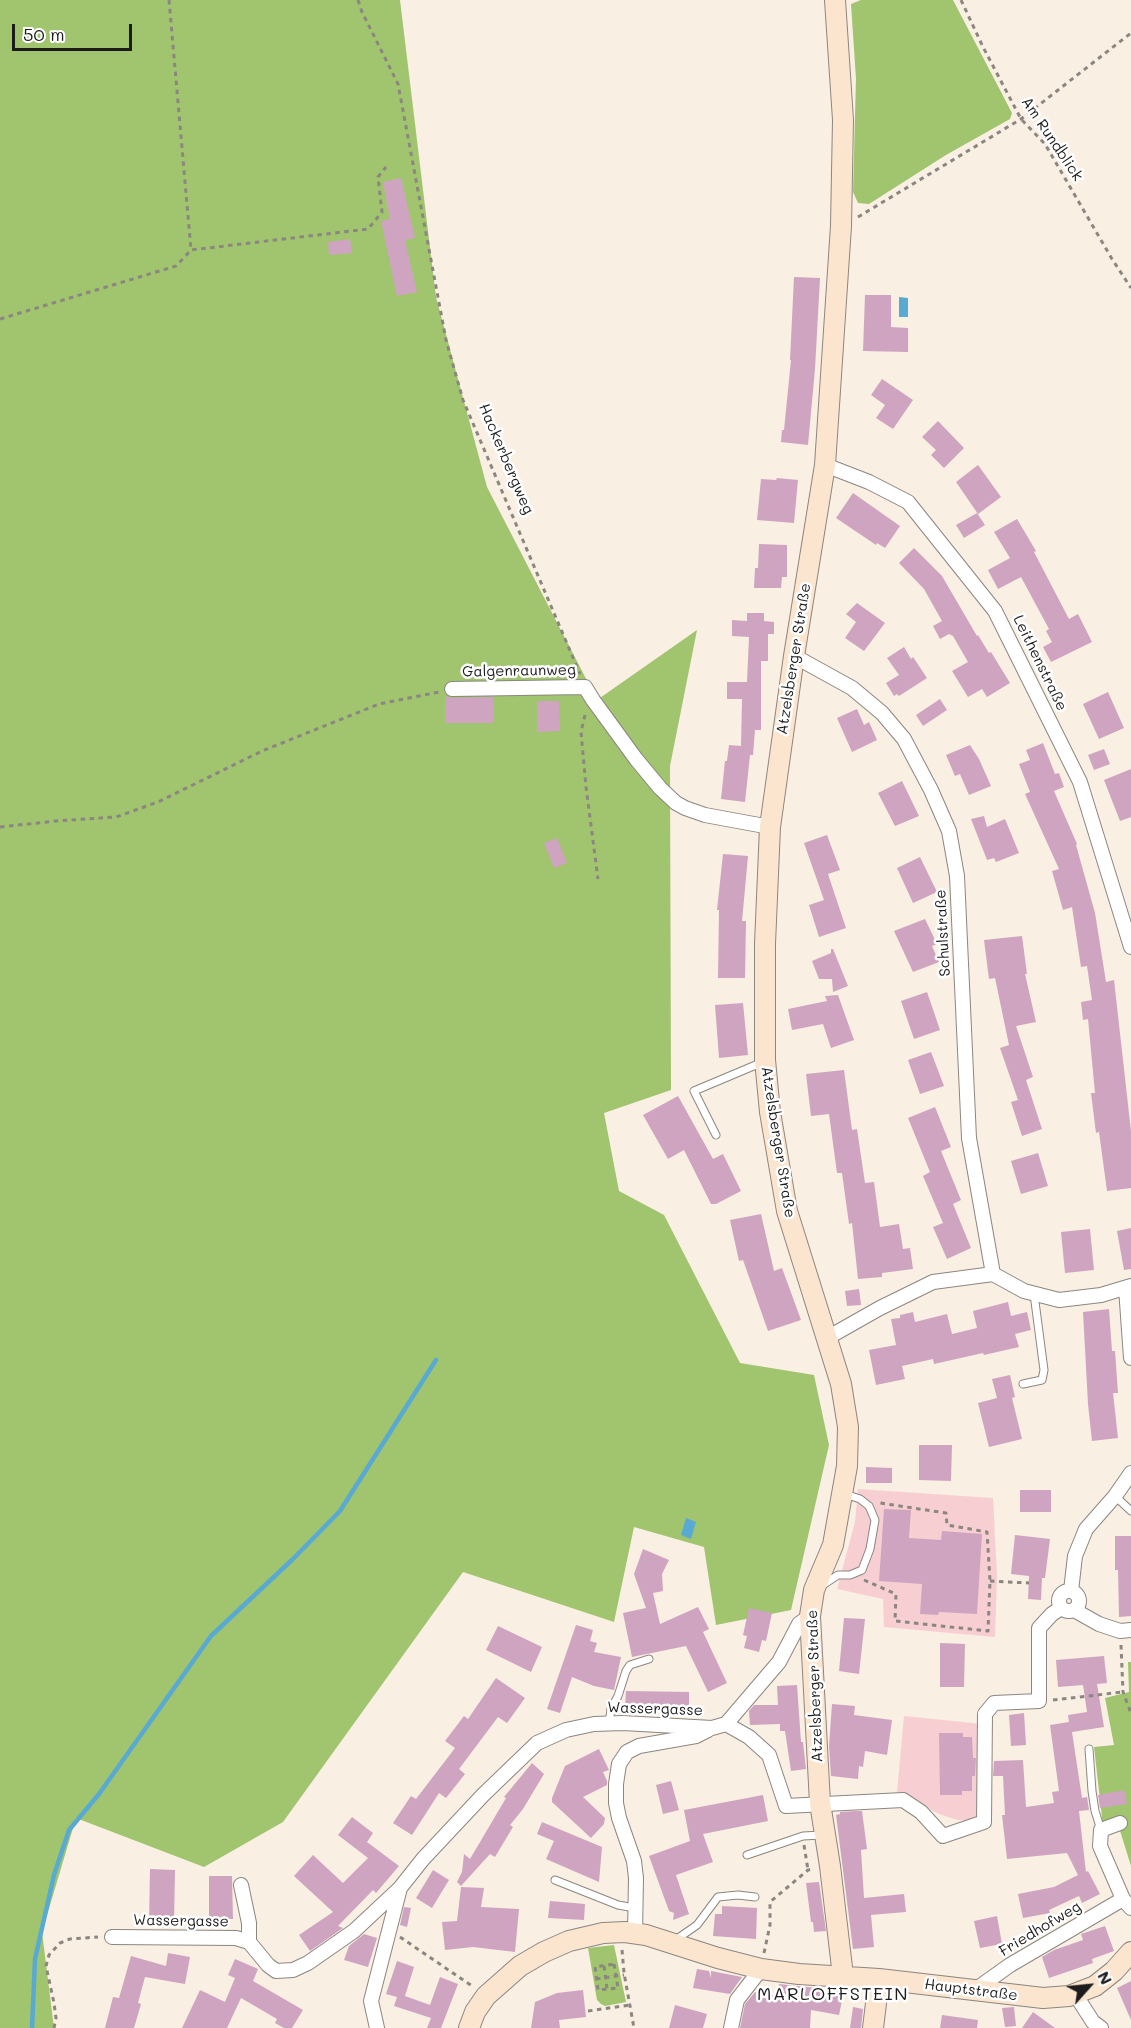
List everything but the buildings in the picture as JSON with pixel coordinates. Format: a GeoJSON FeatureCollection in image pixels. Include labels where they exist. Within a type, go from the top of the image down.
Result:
{"type":"FeatureCollection","features":[{"type":"Feature","properties":{"kind":"street","name":"Atzelsberger Straße"},"geometry":{"type":"LineString","coordinates":[[835,0],[843,120],[841,226],[825,465],[794,656],[770,827],[765,944],[765,1060],[770,1112],[787,1210],[842,1383],[848,1427],[847,1466],[833,1545],[814,1590],[810,1616],[820,1803],[843,1976]]}},
{"type":"Feature","properties":{"kind":"street","name":"Leithenstraße"},"geometry":{"type":"LineString","coordinates":[[825,465],[869,482],[908,502],[995,611],[1080,782],[1131,947]]}},
{"type":"Feature","properties":{"kind":"street","name":"Schulstraße"},"geometry":{"type":"LineString","coordinates":[[794,656],[852,688],[882,713],[904,739],[931,789],[949,831],[957,876],[969,1138],[993,1274]]}},
{"type":"Feature","properties":{"kind":"street","name":"Galgenraunweg"},"geometry":{"type":"LineString","coordinates":[[452,689],[585,687]]}},
{"type":"Feature","properties":{"kind":"street"},"geometry":{"type":"LineString","coordinates":[[585,687],[660,788],[676,803],[705,814],[770,827]]}},
{"type":"Feature","properties":{"kind":"street"},"geometry":{"type":"LineString","coordinates":[[827,1338],[879,1308],[933,1282],[993,1274],[1024,1291],[1059,1300],[1101,1295],[1128,1287],[1131,1358]]}},
{"type":"Feature","properties":{"kind":"street"},"geometry":{"type":"LineString","coordinates":[[810,1616],[799,1624],[779,1662],[726,1724],[749,1737],[769,1755],[786,1806],[903,1800],[921,1812],[943,1836],[984,1822],[986,1714],[994,1703],[1039,1701],[1039,1628],[1052,1614],[1078,1605],[1078,1600],[1071,1591],[1075,1556],[1086,1529],[1115,1496],[1131,1473]]}},
{"type":"Feature","properties":{"kind":"street"},"geometry":{"type":"LineString","coordinates":[[1068,1609],[1099,1624],[1126,1631]]}},
{"type":"Feature","properties":{"kind":"street","name":"Wassergasse"},"geometry":{"type":"LineString","coordinates":[[112,1936],[236,1938],[249,1942],[276,1971],[293,1970],[308,1963],[354,1931],[400,1888],[423,1859],[468,1811],[537,1743],[566,1730],[594,1724],[712,1728],[726,1724]]}},
{"type":"Feature","properties":{"kind":"street"},"geometry":{"type":"LineString","coordinates":[[635,1933],[634,1861],[616,1803],[616,1784],[620,1764],[627,1752],[639,1746],[696,1736],[712,1728]]}},
{"type":"Feature","properties":{"kind":"street"},"geometry":{"type":"LineString","coordinates":[[1101,1830],[1120,1823]]}},
{"type":"Feature","properties":{"kind":"street","name":"Friedhofweg"},"geometry":{"type":"LineString","coordinates":[[975,1990],[1011,1965],[1127,1903],[1100,1846],[1101,1830]]}},
{"type":"Feature","properties":{"kind":"street","name":"Wassergasse"},"geometry":{"type":"LineString","coordinates":[[241,1885],[249,1923],[249,1942]]}},
{"type":"Feature","properties":{"kind":"street","name":"Wassergasse"},"geometry":{"type":"LineString","coordinates":[[377,2028],[371,2001],[400,1888]]}},
{"type":"Feature","properties":{"kind":"street","name":"Hauptstraße"},"geometry":{"type":"LineString","coordinates":[[469,2028],[475,2012],[486,1996],[520,1966],[556,1946],[591,1935],[635,1933],[761,1969],[879,1979],[1043,1998],[1075,1994],[1102,1981],[1131,1952]]}},
{"type":"Feature","properties":{"kind":"street"},"geometry":{"type":"LineString","coordinates":[[731,2028],[737,2000],[761,1969]]}},
{"type":"Feature","properties":{"kind":"street"},"geometry":{"type":"LineString","coordinates":[[873,2028],[879,1979]]}},
{"type":"Feature","properties":{"kind":"street"},"geometry":{"type":"LineString","coordinates":[[1075,1994],[1093,2022],[1101,2028]]}},
{"type":"Feature","properties":{"kind":"lane"},"geometry":{"type":"LineString","coordinates":[[716,1135],[694,1091],[765,1060]]}},
{"type":"Feature","properties":{"kind":"lane"},"geometry":{"type":"LineString","coordinates":[[1023,1384],[1042,1380],[1044,1370],[1034,1294]]}},
{"type":"Feature","properties":{"kind":"lane"},"geometry":{"type":"LineString","coordinates":[[814,1590],[838,1575],[850,1575],[861,1570],[870,1549],[875,1520],[868,1506],[860,1499],[843,1494]]}},
{"type":"Feature","properties":{"kind":"lane"},"geometry":{"type":"LineString","coordinates":[[1115,1496],[1131,1511]]}},
{"type":"Feature","properties":{"kind":"lane"},"geometry":{"type":"LineString","coordinates":[[609,1724],[611,1709],[626,1671],[630,1665],[649,1659]]}},
{"type":"Feature","properties":{"kind":"lane"},"geometry":{"type":"LineString","coordinates":[[1089,1749],[1092,1791],[1101,1830]]}},
{"type":"Feature","properties":{"kind":"lane"},"geometry":{"type":"LineString","coordinates":[[747,1855],[803,1836],[825,1835]]}},
{"type":"Feature","properties":{"kind":"lane"},"geometry":{"type":"LineString","coordinates":[[555,1880],[618,1905],[635,1908]]}},
{"type":"Feature","properties":{"kind":"lane"},"geometry":{"type":"LineString","coordinates":[[672,1942],[697,1925],[718,1897],[738,1895],[755,1897]]}},
{"type":"Feature","properties":{"kind":"path"},"geometry":{"type":"LineString","coordinates":[[169,0],[191,250]]}},
{"type":"Feature","properties":{"kind":"path","name":"Hackerbergweg"},"geometry":{"type":"LineString","coordinates":[[358,0],[398,84],[446,340],[460,389],[491,469],[585,687]]}},
{"type":"Feature","properties":{"kind":"path","name":"Am Rundblick"},"geometry":{"type":"LineString","coordinates":[[961,0],[1021,119],[1045,144],[1131,288]]}},
{"type":"Feature","properties":{"kind":"path"},"geometry":{"type":"LineString","coordinates":[[841,226],[1021,119],[1131,33]]}},
{"type":"Feature","properties":{"kind":"path"},"geometry":{"type":"LineString","coordinates":[[0,319],[176,266],[191,250],[368,229],[382,212],[378,177],[386,167]]}},
{"type":"Feature","properties":{"kind":"path"},"geometry":{"type":"LineString","coordinates":[[0,827],[116,818],[158,802],[262,751],[379,704],[452,689]]}},
{"type":"Feature","properties":{"kind":"path"},"geometry":{"type":"LineString","coordinates":[[593,700],[585,714],[581,732],[598,879]]}},
{"type":"Feature","properties":{"kind":"path"},"geometry":{"type":"LineString","coordinates":[[855,1573],[868,1583],[896,1594],[895,1621],[988,1631],[990,1581],[987,1532],[947,1525],[946,1513],[863,1502]]}},
{"type":"Feature","properties":{"kind":"path"},"geometry":{"type":"LineString","coordinates":[[990,1581],[1029,1583]]}},
{"type":"Feature","properties":{"kind":"path"},"geometry":{"type":"LineString","coordinates":[[1126,1631],[1123,1692],[1131,1713]]}},
{"type":"Feature","properties":{"kind":"path"},"geometry":{"type":"LineString","coordinates":[[1039,1701],[1123,1692]]}},
{"type":"Feature","properties":{"kind":"path"},"geometry":{"type":"LineString","coordinates":[[761,1969],[770,1924],[770,1902],[808,1870],[830,1866]]}},
{"type":"Feature","properties":{"kind":"path"},"geometry":{"type":"LineString","coordinates":[[389,1930],[486,1996]]}},
{"type":"Feature","properties":{"kind":"path"},"geometry":{"type":"LineString","coordinates":[[54,2028],[56,2018],[46,1965],[49,1955],[60,1943],[70,1939],[112,1936]]}},
{"type":"Feature","properties":{"kind":"path"},"geometry":{"type":"LineString","coordinates":[[622,1949],[624,1975],[634,2028]]}},
{"type":"Feature","properties":{"kind":"path"},"geometry":{"type":"LineString","coordinates":[[614,1964],[618,1988],[598,1990],[595,1967],[604,1966],[614,1964]]}},
{"type":"Feature","properties":{"kind":"path"},"geometry":{"type":"LineString","coordinates":[[604,1966],[608,1989]]}},
{"type":"Feature","properties":{"kind":"path"},"geometry":{"type":"LineString","coordinates":[[597,1979],[624,1975]]}},
{"type":"Feature","properties":{"kind":"path"},"geometry":{"type":"LineString","coordinates":[[588,2011],[630,2005]]}},
{"type":"Feature","properties":{"kind":"shaded area"},"geometry":{"type":"Polygon","coordinates":[[[858,1489],[993,1498],[997,1576],[995,1637],[884,1627],[883,1599],[837,1589],[855,1522],[858,1489]]]}},
{"type":"Feature","properties":{"kind":"shaded area"},"geometry":{"type":"Polygon","coordinates":[[[904,1716],[982,1724],[984,1816],[966,1821],[954,1819],[939,1814],[897,1792],[904,1716]]]}},
{"type":"Feature","properties":{"kind":"green space"},"geometry":{"type":"Polygon","coordinates":[[[0,0],[400,0],[436,297],[487,487],[597,700],[697,630],[670,766],[671,1090],[604,1113],[619,1191],[664,1215],[740,1363],[814,1375],[829,1445],[791,1610],[716,1625],[704,1547],[634,1527],[614,1622],[463,1572],[283,1822],[204,1867],[76,1818],[42,1932],[54,2028],[0,2028],[0,0]]]}},
{"type":"Feature","properties":{"kind":"green space"},"geometry":{"type":"Polygon","coordinates":[[[861,0],[953,0],[1012,113],[1010,119],[946,155],[869,204],[858,203],[853,192],[856,79],[851,4],[861,0]]]}},
{"type":"Feature","properties":{"kind":"green space"},"geometry":{"type":"Polygon","coordinates":[[[1128,1662],[1131,1662],[1131,1866],[1117,1821],[1103,1826],[1094,1747],[1114,1745],[1105,1698],[1129,1692],[1128,1662]]]}},
{"type":"Feature","properties":{"kind":"green space"},"geometry":{"type":"Polygon","coordinates":[[[614,1945],[626,2002],[605,2006],[597,2000],[588,1948],[614,1945]]]}},
{"type":"Feature","properties":{"kind":"water"},"geometry":{"type":"Polygon","coordinates":[[[899,297],[908,298],[908,317],[899,317],[899,297]]]}},
{"type":"Feature","properties":{"kind":"water"},"geometry":{"type":"Polygon","coordinates":[[[686,1518],[696,1522],[691,1539],[681,1535],[686,1518]]]}},
{"type":"Feature","properties":{"kind":"waterway"},"geometry":{"type":"LineString","coordinates":[[32,2028],[35,1959],[54,1875],[69,1830],[99,1794],[211,1636],[340,1511],[436,1360]]}},
{"type":"Feature","properties":{"kind":"district","name":"MARLOFFSTEIN"},"geometry":{"type":"Point","coordinates":[833,1994]}}]}
